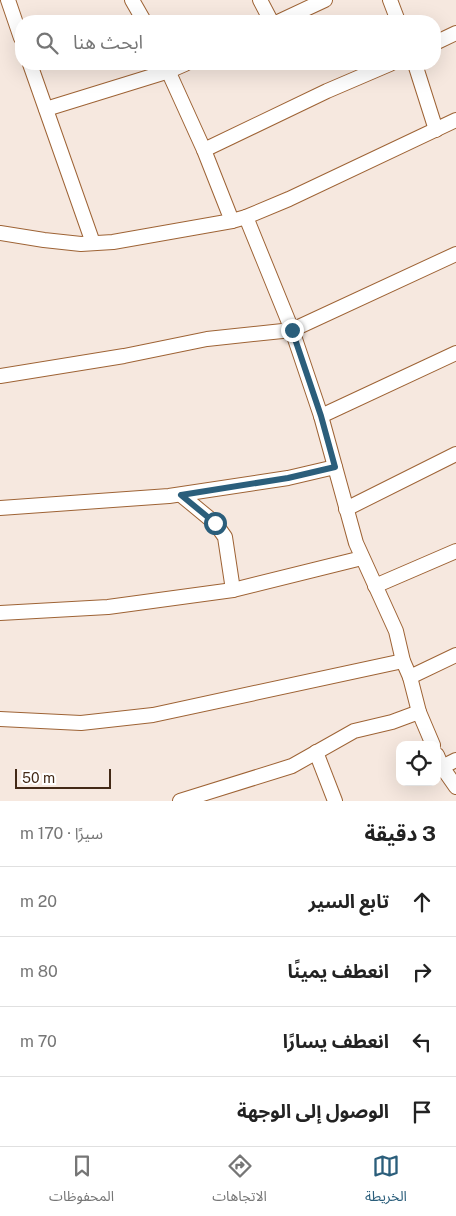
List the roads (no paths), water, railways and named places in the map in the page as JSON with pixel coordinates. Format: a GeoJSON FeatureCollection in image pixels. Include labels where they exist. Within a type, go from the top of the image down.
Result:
{"type":"FeatureCollection","features":[{"type":"Feature","properties":{"kind":"street"},"geometry":{"type":"LineString","coordinates":[[8,0],[15,20]]}},
{"type":"Feature","properties":{"kind":"street"},"geometry":{"type":"LineString","coordinates":[[132,0],[141,15]]}},
{"type":"Feature","properties":{"kind":"street"},"geometry":{"type":"LineString","coordinates":[[260,0],[268,15]]}},
{"type":"Feature","properties":{"kind":"street"},"geometry":{"type":"LineString","coordinates":[[293,15],[325,0]]}},
{"type":"Feature","properties":{"kind":"street"},"geometry":{"type":"LineString","coordinates":[[390,0],[396,15]]}},
{"type":"Feature","properties":{"kind":"street"},"geometry":{"type":"LineString","coordinates":[[441,40],[456,33]]}},
{"type":"Feature","properties":{"kind":"street"},"geometry":{"type":"LineString","coordinates":[[32,70],[93,243]]}},
{"type":"Feature","properties":{"kind":"street"},"geometry":{"type":"LineString","coordinates":[[46,109],[158,70]]}},
{"type":"Feature","properties":{"kind":"street"},"geometry":{"type":"LineString","coordinates":[[168,70],[204,150],[232,221]]}},
{"type":"Feature","properties":{"kind":"street"},"geometry":{"type":"LineString","coordinates":[[204,150],[327,91],[376,70]]}},
{"type":"Feature","properties":{"kind":"street"},"geometry":{"type":"LineString","coordinates":[[416,70],[436,130]]}},
{"type":"Feature","properties":{"kind":"street"},"geometry":{"type":"LineString","coordinates":[[0,233],[62,243],[113,242],[232,221],[289,199],[456,120]]}},
{"type":"Feature","properties":{"kind":"street"},"geometry":{"type":"LineString","coordinates":[[246,217],[292,330],[321,416],[356,543],[396,631],[419,712],[431,741]]}},
{"type":"Feature","properties":{"kind":"street"},"geometry":{"type":"LineString","coordinates":[[0,376],[124,356],[207,339],[292,330],[456,254]]}},
{"type":"Feature","properties":{"kind":"street"},"geometry":{"type":"LineString","coordinates":[[321,416],[456,353]]}},
{"type":"Feature","properties":{"kind":"street"},"geometry":{"type":"LineString","coordinates":[[346,509],[456,454]]}},
{"type":"Feature","properties":{"kind":"street"},"geometry":{"type":"LineString","coordinates":[[0,508],[181,495],[288,478],[335,467]]}},
{"type":"Feature","properties":{"kind":"street"},"geometry":{"type":"LineString","coordinates":[[181,495],[215,523],[225,537],[233,590]]}},
{"type":"Feature","properties":{"kind":"street"},"geometry":{"type":"LineString","coordinates":[[375,586],[456,551]]}},
{"type":"Feature","properties":{"kind":"street"},"geometry":{"type":"LineString","coordinates":[[0,613],[108,607],[233,590],[362,558]]}},
{"type":"Feature","properties":{"kind":"street"},"geometry":{"type":"LineString","coordinates":[[410,677],[456,655]]}},
{"type":"Feature","properties":{"kind":"street"},"geometry":{"type":"LineString","coordinates":[[0,719],[81,722],[153,716],[403,660]]}},
{"type":"Feature","properties":{"kind":"street"},"geometry":{"type":"LineString","coordinates":[[180,801],[292,766],[354,731],[392,722],[419,712]]}},
{"type":"Feature","properties":{"kind":"street"},"geometry":{"type":"LineString","coordinates":[[316,752],[335,801]]}},
{"type":"Feature","properties":{"kind":"street"},"geometry":{"type":"LineString","coordinates":[[441,761],[456,760]]}},
{"type":"Feature","properties":{"kind":"street"},"geometry":{"type":"LineString","coordinates":[[441,763],[456,787]]}}]}
